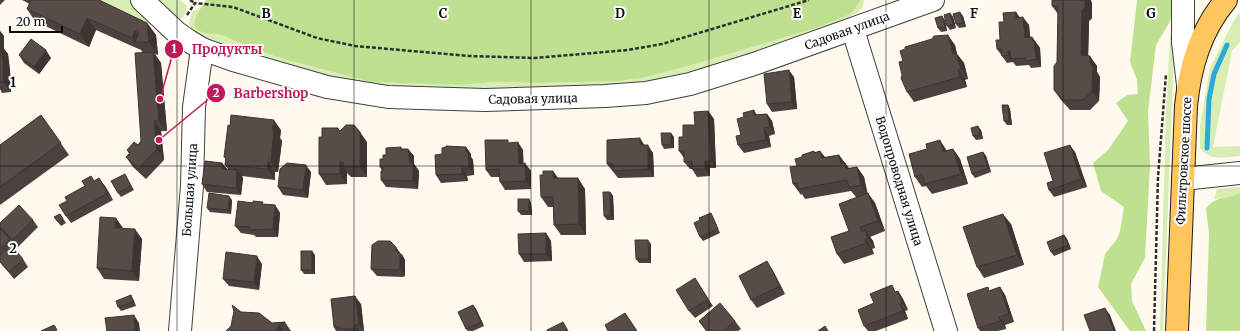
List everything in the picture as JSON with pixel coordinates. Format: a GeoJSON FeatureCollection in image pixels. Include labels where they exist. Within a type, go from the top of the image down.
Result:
{"type":"FeatureCollection","features":[{"type":"Feature","properties":{"kind":"main road","name":"Фильтровское шоссе"},"geometry":{"type":"LineString","coordinates":[[1177,331],[1188,87],[1197,51],[1210,22],[1226,0]]}},
{"type":"Feature","properties":{"kind":"street","name":"Садовая улица"},"geometry":{"type":"LineString","coordinates":[[142,0],[176,32],[202,49],[232,60],[307,82],[388,97],[485,100],[564,99],[646,93],[690,84],[853,30],[933,0]]}},
{"type":"Feature","properties":{"kind":"street"},"geometry":{"type":"LineString","coordinates":[[1183,0],[1184,42],[1188,87]]}},
{"type":"Feature","properties":{"kind":"street","name":"Водопроводная улица"},"geometry":{"type":"LineString","coordinates":[[853,30],[946,331]]}},
{"type":"Feature","properties":{"kind":"street","name":"Большая улица"},"geometry":{"type":"LineString","coordinates":[[180,331],[192,186],[194,107],[202,49]]}},
{"type":"Feature","properties":{"kind":"street"},"geometry":{"type":"LineString","coordinates":[[1183,179],[1240,173]]}},
{"type":"Feature","properties":{"kind":"path"},"geometry":{"type":"LineString","coordinates":[[190,0],[195,3],[233,7],[317,38],[355,46],[469,56],[535,58],[620,51],[662,44],[809,0]]}},
{"type":"Feature","properties":{"kind":"path"},"geometry":{"type":"LineString","coordinates":[[176,32],[195,3]]}},
{"type":"Feature","properties":{"kind":"path"},"geometry":{"type":"LineString","coordinates":[[1154,331],[1158,177],[1166,70]]}},
{"type":"Feature","properties":{"kind":"green space"},"geometry":{"type":"Polygon","coordinates":[[[100,0],[131,0],[162,30],[100,0]]]}},
{"type":"Feature","properties":{"kind":"green space"},"geometry":{"type":"Polygon","coordinates":[[[155,0],[180,0],[187,6],[183,17],[176,21],[155,0]]]}},
{"type":"Feature","properties":{"kind":"green space"},"geometry":{"type":"Polygon","coordinates":[[[206,0],[861,0],[855,9],[848,15],[816,28],[692,65],[642,78],[620,81],[541,83],[492,82],[462,85],[371,82],[283,59],[251,48],[222,35],[203,33],[195,28],[195,19],[206,0]]]}},
{"type":"Feature","properties":{"kind":"green space"},"geometry":{"type":"Polygon","coordinates":[[[861,0],[864,0],[863,7],[857,13],[840,22],[805,36],[649,84],[601,88],[409,90],[330,78],[200,37],[193,32],[189,23],[192,12],[201,7],[196,14],[195,28],[203,33],[222,35],[251,48],[283,59],[371,82],[462,85],[492,82],[541,83],[620,81],[642,78],[692,65],[816,28],[855,9],[861,0]]]}},
{"type":"Feature","properties":{"kind":"green space"},"geometry":{"type":"Polygon","coordinates":[[[1137,0],[1174,0],[1175,8],[1169,23],[1156,45],[1148,111],[1150,165],[1145,258],[1131,284],[1132,301],[1146,331],[1130,331],[1098,287],[1105,254],[1117,239],[1120,231],[1124,207],[1101,191],[1093,163],[1108,150],[1128,121],[1116,103],[1127,95],[1138,94],[1137,80],[1130,62],[1137,0]]]}},
{"type":"Feature","properties":{"kind":"green space"},"geometry":{"type":"Polygon","coordinates":[[[1240,12],[1240,42],[1232,51],[1213,147],[1240,146],[1240,156],[1218,158],[1209,155],[1200,148],[1200,126],[1210,68],[1234,20],[1240,12]]]}},
{"type":"Feature","properties":{"kind":"green space"},"geometry":{"type":"Polygon","coordinates":[[[1175,28],[1163,331],[1160,331],[1166,112],[1170,37],[1175,28]]]}},
{"type":"Feature","properties":{"kind":"green space"},"geometry":{"type":"Polygon","coordinates":[[[1240,187],[1240,193],[1232,198],[1214,199],[1217,189],[1240,187]]]}},
{"type":"Feature","properties":{"kind":"green space"},"geometry":{"type":"Polygon","coordinates":[[[1240,193],[1240,331],[1206,331],[1209,234],[1206,208],[1219,199],[1240,193]]]}},
{"type":"Feature","properties":{"kind":"building"},"geometry":{"type":"Polygon","coordinates":[[[31,0],[99,0],[147,23],[149,42],[135,42],[139,33],[135,31],[132,38],[87,18],[80,34],[27,9],[31,0]]]}},
{"type":"Feature","properties":{"kind":"building"},"geometry":{"type":"Polygon","coordinates":[[[1052,0],[1085,0],[1085,7],[1082,10],[1081,55],[1090,56],[1090,63],[1093,66],[1092,91],[1083,100],[1063,100],[1054,90],[1054,66],[1057,62],[1058,6],[1052,6],[1052,0]]]}},
{"type":"Feature","properties":{"kind":"building"},"geometry":{"type":"Polygon","coordinates":[[[960,12],[963,23],[956,24],[953,14],[960,12]]]}},
{"type":"Feature","properties":{"kind":"building"},"geometry":{"type":"Polygon","coordinates":[[[1016,12],[1016,18],[1023,17],[1025,38],[1032,37],[1032,41],[1034,41],[1036,59],[1026,61],[1025,58],[1011,59],[1010,51],[1008,51],[1008,55],[1002,56],[1001,49],[997,49],[996,40],[1000,40],[999,22],[1004,22],[1003,13],[1016,12]]]}},
{"type":"Feature","properties":{"kind":"building"},"geometry":{"type":"Polygon","coordinates":[[[950,13],[953,24],[947,26],[944,15],[950,13]]]}},
{"type":"Feature","properties":{"kind":"building"},"geometry":{"type":"Polygon","coordinates":[[[942,16],[945,27],[938,28],[935,18],[942,16]]]}},
{"type":"Feature","properties":{"kind":"building"},"geometry":{"type":"Polygon","coordinates":[[[948,35],[953,54],[956,53],[961,69],[958,70],[960,77],[907,92],[901,78],[902,75],[899,62],[903,61],[900,51],[905,49],[905,47],[932,39],[934,36],[948,35]]]}},
{"type":"Feature","properties":{"kind":"building"},"geometry":{"type":"Polygon","coordinates":[[[31,39],[46,50],[34,67],[19,55],[31,39]]]}},
{"type":"Feature","properties":{"kind":"building"},"geometry":{"type":"Polygon","coordinates":[[[0,44],[3,61],[3,82],[0,82],[0,44]]]}},
{"type":"Feature","properties":{"kind":"building"},"geometry":{"type":"Polygon","coordinates":[[[153,52],[159,121],[154,121],[157,149],[138,169],[126,157],[130,153],[127,150],[134,142],[138,145],[141,141],[135,53],[153,52]]]}},
{"type":"Feature","properties":{"kind":"building"},"geometry":{"type":"Polygon","coordinates":[[[789,70],[792,102],[767,104],[764,74],[789,70]]]}},
{"type":"Feature","properties":{"kind":"building"},"geometry":{"type":"Polygon","coordinates":[[[1002,105],[1008,105],[1009,121],[1004,121],[1002,105]]]}},
{"type":"Feature","properties":{"kind":"building"},"geometry":{"type":"Polygon","coordinates":[[[754,110],[754,115],[767,114],[770,127],[764,128],[766,140],[738,145],[736,136],[741,135],[737,119],[744,117],[743,113],[754,110]]]}},
{"type":"Feature","properties":{"kind":"building"},"geometry":{"type":"Polygon","coordinates":[[[708,111],[711,161],[705,161],[705,169],[692,169],[692,161],[684,162],[684,151],[679,151],[679,137],[683,137],[683,125],[695,125],[694,112],[708,111]]]}},
{"type":"Feature","properties":{"kind":"building"},"geometry":{"type":"Polygon","coordinates":[[[41,115],[61,143],[0,187],[0,145],[41,115]]]}},
{"type":"Feature","properties":{"kind":"building"},"geometry":{"type":"Polygon","coordinates":[[[231,115],[274,120],[272,130],[274,130],[271,162],[268,162],[267,169],[225,165],[226,157],[224,157],[228,125],[230,126],[231,115]]]}},
{"type":"Feature","properties":{"kind":"building"},"geometry":{"type":"Polygon","coordinates":[[[346,125],[354,125],[360,132],[360,167],[344,167],[343,162],[340,162],[340,174],[319,174],[319,137],[322,137],[322,128],[338,128],[338,131],[340,131],[346,125]]]}},
{"type":"Feature","properties":{"kind":"building"},"geometry":{"type":"Polygon","coordinates":[[[978,126],[980,135],[973,136],[971,128],[978,126]]]}},
{"type":"Feature","properties":{"kind":"building"},"geometry":{"type":"Polygon","coordinates":[[[661,133],[671,133],[671,144],[662,145],[661,133]]]}},
{"type":"Feature","properties":{"kind":"building"},"geometry":{"type":"Polygon","coordinates":[[[640,138],[640,145],[648,145],[648,169],[613,171],[613,164],[607,164],[607,140],[640,138]]]}},
{"type":"Feature","properties":{"kind":"building"},"geometry":{"type":"Polygon","coordinates":[[[485,140],[508,140],[508,143],[518,142],[519,164],[525,163],[526,181],[500,182],[499,169],[486,170],[485,140]]]}},
{"type":"Feature","properties":{"kind":"building"},"geometry":{"type":"Polygon","coordinates":[[[940,140],[943,152],[953,149],[961,174],[925,184],[922,174],[915,177],[909,154],[927,149],[926,144],[940,140]]]}},
{"type":"Feature","properties":{"kind":"building"},"geometry":{"type":"Polygon","coordinates":[[[1070,145],[1081,179],[1049,190],[1047,183],[1053,181],[1044,153],[1070,145]]]}},
{"type":"Feature","properties":{"kind":"building"},"geometry":{"type":"Polygon","coordinates":[[[446,146],[466,147],[466,152],[468,152],[469,168],[462,168],[462,174],[436,175],[435,155],[442,154],[442,148],[446,146]]]}},
{"type":"Feature","properties":{"kind":"building"},"geometry":{"type":"Polygon","coordinates":[[[401,147],[401,149],[408,149],[410,163],[413,163],[413,181],[381,180],[381,171],[383,171],[383,167],[380,167],[380,159],[383,159],[383,155],[386,155],[386,148],[401,147]]]}},
{"type":"Feature","properties":{"kind":"building"},"geometry":{"type":"Polygon","coordinates":[[[814,151],[814,153],[820,151],[822,158],[839,155],[841,164],[845,163],[846,169],[857,167],[861,185],[849,187],[847,180],[798,189],[797,183],[793,184],[790,167],[797,166],[795,159],[814,151]]]}},
{"type":"Feature","properties":{"kind":"building"},"geometry":{"type":"Polygon","coordinates":[[[983,152],[988,168],[972,174],[967,157],[983,152]]]}},
{"type":"Feature","properties":{"kind":"building"},"geometry":{"type":"Polygon","coordinates":[[[205,161],[222,163],[222,169],[237,170],[236,188],[202,184],[205,161]]]}},
{"type":"Feature","properties":{"kind":"building"},"geometry":{"type":"Polygon","coordinates":[[[287,163],[306,165],[303,190],[278,187],[280,169],[287,163]]]}},
{"type":"Feature","properties":{"kind":"building"},"geometry":{"type":"Polygon","coordinates":[[[543,171],[553,171],[553,178],[578,178],[579,224],[554,225],[553,197],[541,197],[540,175],[543,175],[543,171]]]}},
{"type":"Feature","properties":{"kind":"building"},"geometry":{"type":"Polygon","coordinates":[[[125,174],[131,186],[118,193],[111,181],[125,174]]]}},
{"type":"Feature","properties":{"kind":"building"},"geometry":{"type":"Polygon","coordinates":[[[91,176],[94,181],[99,178],[108,193],[66,216],[59,205],[67,201],[65,197],[85,186],[82,181],[91,176]]]}},
{"type":"Feature","properties":{"kind":"building"},"geometry":{"type":"Polygon","coordinates":[[[603,192],[610,192],[611,216],[604,216],[603,192]]]}},
{"type":"Feature","properties":{"kind":"building"},"geometry":{"type":"Polygon","coordinates":[[[209,193],[229,196],[228,210],[207,208],[209,193]]]}},
{"type":"Feature","properties":{"kind":"building"},"geometry":{"type":"Polygon","coordinates":[[[868,193],[878,221],[860,227],[862,232],[865,230],[868,238],[865,239],[866,243],[837,254],[831,237],[849,231],[839,204],[868,193]]]}},
{"type":"Feature","properties":{"kind":"building"},"geometry":{"type":"Polygon","coordinates":[[[518,199],[529,199],[529,211],[518,211],[518,199]]]}},
{"type":"Feature","properties":{"kind":"building"},"geometry":{"type":"Polygon","coordinates":[[[238,201],[253,203],[253,201],[263,202],[262,204],[275,205],[273,229],[250,230],[250,227],[235,226],[238,201]]]}},
{"type":"Feature","properties":{"kind":"building"},"geometry":{"type":"Polygon","coordinates":[[[19,205],[33,220],[12,240],[0,227],[0,223],[19,205]]]}},
{"type":"Feature","properties":{"kind":"building"},"geometry":{"type":"Polygon","coordinates":[[[711,213],[718,229],[700,237],[694,223],[700,220],[699,218],[711,213]]]}},
{"type":"Feature","properties":{"kind":"building"},"geometry":{"type":"Polygon","coordinates":[[[60,214],[63,219],[58,222],[54,217],[60,214]]]}},
{"type":"Feature","properties":{"kind":"building"},"geometry":{"type":"Polygon","coordinates":[[[1003,214],[1017,255],[977,267],[963,227],[1003,214]]]}},
{"type":"Feature","properties":{"kind":"building"},"geometry":{"type":"Polygon","coordinates":[[[100,217],[116,218],[115,228],[135,229],[132,271],[97,268],[100,217]]]}},
{"type":"Feature","properties":{"kind":"building"},"geometry":{"type":"Polygon","coordinates":[[[0,228],[10,239],[0,249],[0,228]]]}},
{"type":"Feature","properties":{"kind":"building"},"geometry":{"type":"Polygon","coordinates":[[[546,233],[546,254],[519,254],[518,234],[546,233]]]}},
{"type":"Feature","properties":{"kind":"building"},"geometry":{"type":"Polygon","coordinates":[[[1064,235],[1068,245],[1051,252],[1047,242],[1064,235]]]}},
{"type":"Feature","properties":{"kind":"building"},"geometry":{"type":"Polygon","coordinates":[[[635,240],[648,240],[649,259],[636,259],[635,240]]]}},
{"type":"Feature","properties":{"kind":"building"},"geometry":{"type":"Polygon","coordinates":[[[378,241],[390,241],[396,247],[396,251],[400,253],[400,268],[398,270],[371,269],[372,245],[378,241]]]}},
{"type":"Feature","properties":{"kind":"building"},"geometry":{"type":"Polygon","coordinates":[[[11,245],[23,259],[9,272],[0,262],[0,255],[11,245]]]}},
{"type":"Feature","properties":{"kind":"building"},"geometry":{"type":"Polygon","coordinates":[[[301,251],[312,251],[312,270],[301,270],[301,251]]]}},
{"type":"Feature","properties":{"kind":"building"},"geometry":{"type":"Polygon","coordinates":[[[226,252],[257,256],[254,282],[223,279],[226,252]]]}},
{"type":"Feature","properties":{"kind":"building"},"geometry":{"type":"Polygon","coordinates":[[[767,261],[780,286],[751,300],[739,276],[767,261]]]}},
{"type":"Feature","properties":{"kind":"building"},"geometry":{"type":"Polygon","coordinates":[[[695,278],[708,299],[689,311],[676,290],[695,278]]]}},
{"type":"Feature","properties":{"kind":"building"},"geometry":{"type":"Polygon","coordinates":[[[892,285],[895,292],[898,291],[902,303],[900,304],[903,311],[864,326],[858,310],[874,303],[870,294],[892,285]]]}},
{"type":"Feature","properties":{"kind":"building"},"geometry":{"type":"Polygon","coordinates":[[[988,287],[989,291],[1000,287],[1009,314],[999,317],[1001,321],[978,328],[967,294],[988,287]]]}},
{"type":"Feature","properties":{"kind":"building"},"geometry":{"type":"Polygon","coordinates":[[[131,295],[133,302],[118,307],[116,301],[131,295]]]}},
{"type":"Feature","properties":{"kind":"building"},"geometry":{"type":"Polygon","coordinates":[[[355,296],[359,324],[355,325],[355,329],[340,329],[340,327],[334,327],[331,299],[355,296]]]}},
{"type":"Feature","properties":{"kind":"building"},"geometry":{"type":"Polygon","coordinates":[[[720,303],[735,321],[724,331],[707,331],[699,321],[720,303]]]}},
{"type":"Feature","properties":{"kind":"building"},"geometry":{"type":"Polygon","coordinates":[[[232,305],[241,312],[259,313],[272,323],[285,322],[279,325],[276,331],[226,331],[231,326],[234,311],[232,305]]]}},
{"type":"Feature","properties":{"kind":"building"},"geometry":{"type":"Polygon","coordinates":[[[473,305],[481,322],[466,329],[458,312],[473,305]]]}},
{"type":"Feature","properties":{"kind":"building"},"geometry":{"type":"Polygon","coordinates":[[[1105,308],[1113,330],[1090,331],[1084,315],[1105,308]]]}},
{"type":"Feature","properties":{"kind":"building"},"geometry":{"type":"Polygon","coordinates":[[[625,313],[637,331],[608,331],[605,325],[625,313]]]}},
{"type":"Feature","properties":{"kind":"building"},"geometry":{"type":"Polygon","coordinates":[[[134,315],[135,331],[107,331],[105,318],[134,315]]]}},
{"type":"Feature","properties":{"kind":"building"},"geometry":{"type":"Polygon","coordinates":[[[563,322],[568,331],[547,331],[547,330],[563,322]]]}},
{"type":"Feature","properties":{"kind":"building"},"geometry":{"type":"Polygon","coordinates":[[[54,325],[57,330],[41,331],[54,325]]]}},
{"type":"Feature","properties":{"kind":"building"},"geometry":{"type":"Polygon","coordinates":[[[825,326],[828,331],[818,331],[825,326]]]}},
{"type":"Feature","properties":{"kind":"waterway"},"geometry":{"type":"LineString","coordinates":[[1207,148],[1209,99],[1214,74],[1227,45]]}},
{"type":"Feature","properties":{"kind":"place","name":"Продукты"},"geometry":{"type":"Point","coordinates":[160,99]}},
{"type":"Feature","properties":{"kind":"place","name":"Barbershop"},"geometry":{"type":"Point","coordinates":[159,140]}}]}
